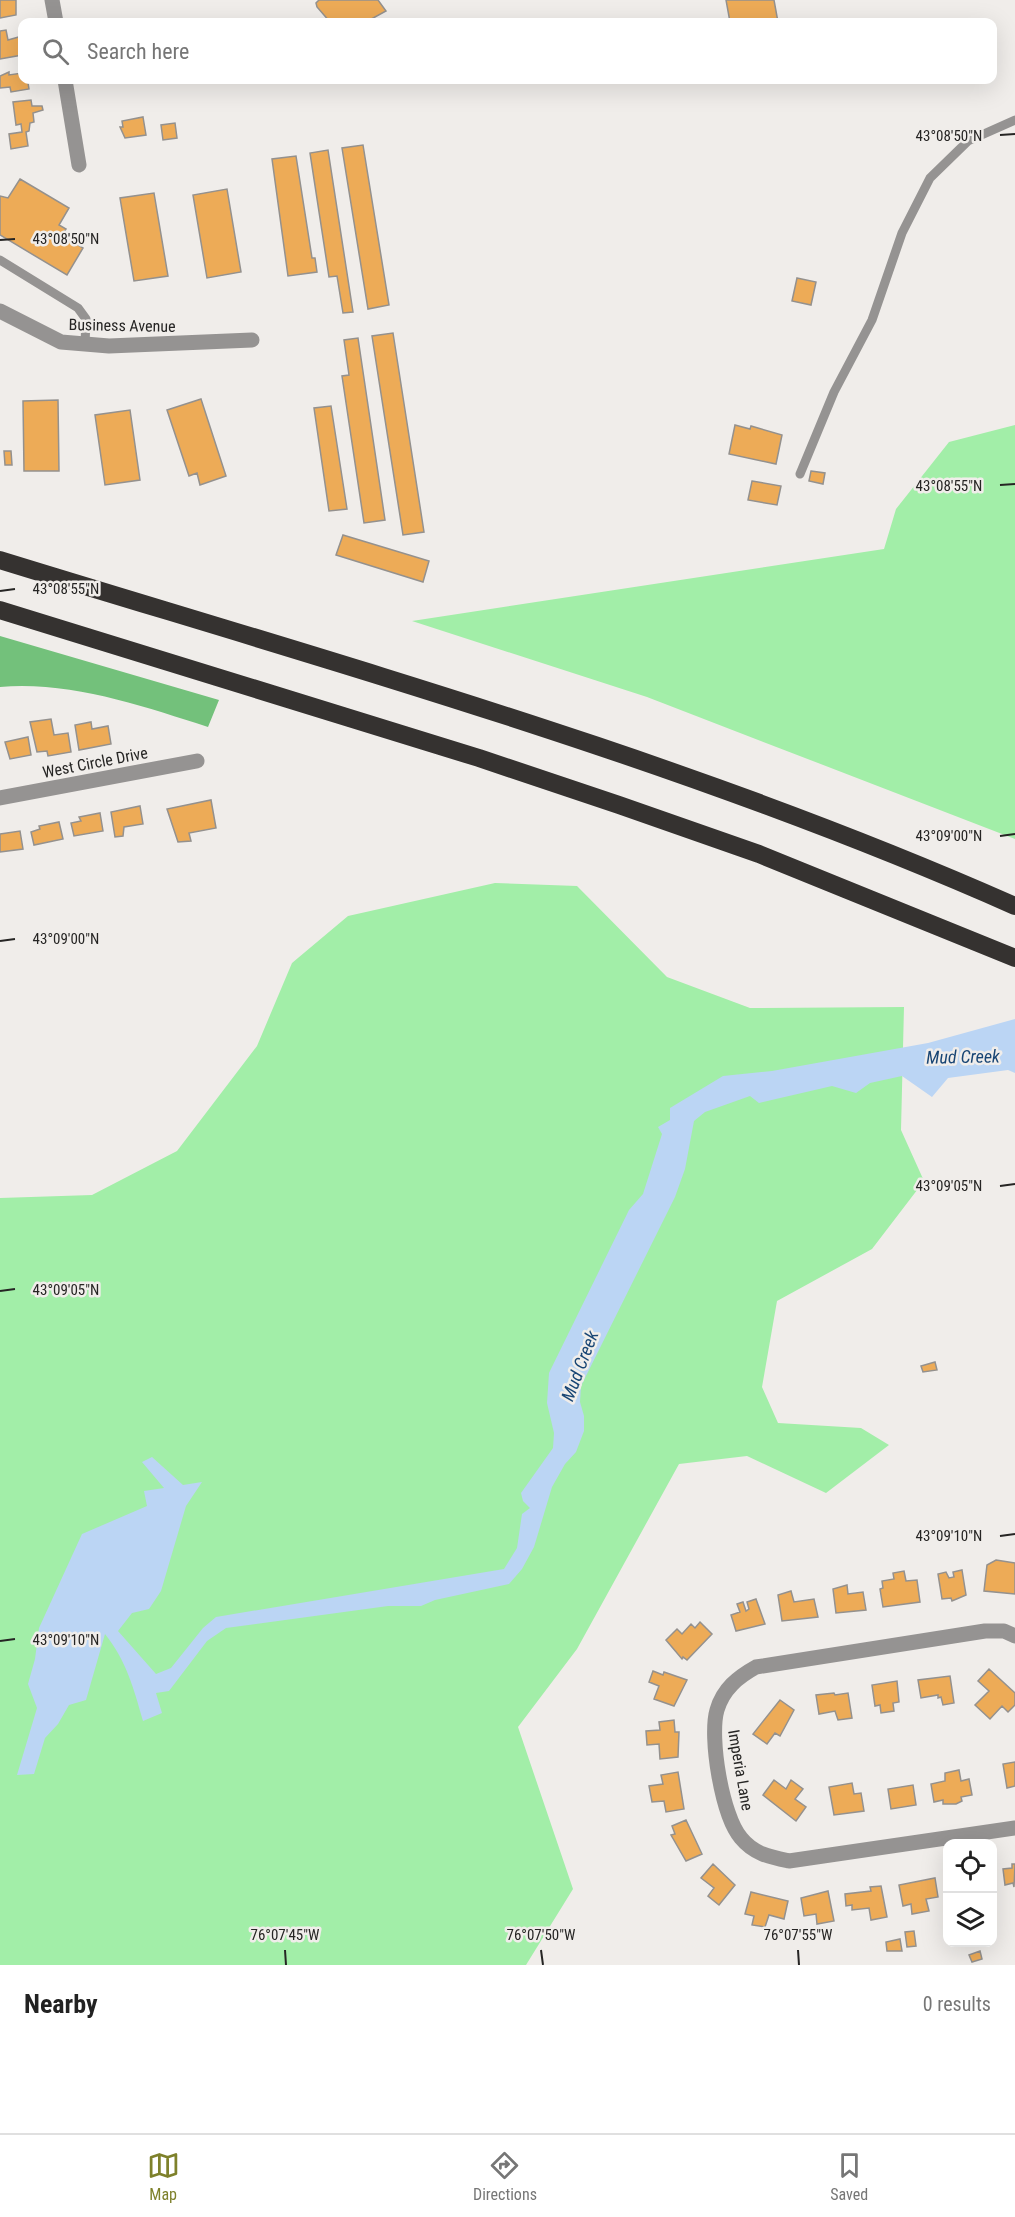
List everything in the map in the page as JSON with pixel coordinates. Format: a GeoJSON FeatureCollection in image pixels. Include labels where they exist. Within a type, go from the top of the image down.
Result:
{"type":"FeatureCollection","features":[{"type":"Feature","properties":{"kind":"highway"},"geometry":{"type":"LineString","coordinates":[[0,560],[512,717],[785,813],[1015,906]]}},
{"type":"Feature","properties":{"kind":"highway"},"geometry":{"type":"LineString","coordinates":[[0,610],[619,805],[770,858],[1015,958]]}},
{"type":"Feature","properties":{"kind":"street"},"geometry":{"type":"LineString","coordinates":[[52,0],[55,18]]}},
{"type":"Feature","properties":{"kind":"street"},"geometry":{"type":"LineString","coordinates":[[66,84],[79,165]]}},
{"type":"Feature","properties":{"kind":"street","name":"Business Avenue"},"geometry":{"type":"LineString","coordinates":[[0,311],[60,342],[109,346],[252,340]]}},
{"type":"Feature","properties":{"kind":"street","name":"West Circle Drive"},"geometry":{"type":"LineString","coordinates":[[0,798],[197,761]]}},
{"type":"Feature","properties":{"kind":"street","name":"Imperia Lane"},"geometry":{"type":"LineString","coordinates":[[1015,1636],[1004,1631],[985,1631],[756,1667],[738,1677],[725,1692],[717,1710],[714,1728],[728,1815],[740,1838],[765,1856],[789,1861],[1015,1828]]}},
{"type":"Feature","properties":{"kind":"lane"},"geometry":{"type":"LineString","coordinates":[[800,474],[834,392],[872,320],[902,233],[930,178],[968,141],[1015,120]]}},
{"type":"Feature","properties":{"kind":"lane"},"geometry":{"type":"LineString","coordinates":[[0,260],[78,308],[86,319],[85,344]]}},
{"type":"Feature","properties":{"kind":"green space"},"geometry":{"type":"Polygon","coordinates":[[[1015,425],[1015,839],[647,697],[412,621],[884,549],[896,509],[949,442],[1015,425]]]}},
{"type":"Feature","properties":{"kind":"green space"},"geometry":{"type":"Polygon","coordinates":[[[0,636],[219,700],[208,727],[80,691],[27,686],[0,687],[0,636]]]}},
{"type":"Feature","properties":{"kind":"green space"},"geometry":{"type":"Polygon","coordinates":[[[495,883],[577,886],[667,977],[750,1008],[904,1007],[901,1130],[924,1181],[872,1249],[777,1301],[762,1387],[778,1423],[861,1428],[889,1445],[826,1493],[747,1456],[679,1464],[577,1649],[518,1727],[573,1889],[526,1965],[0,1965],[0,1198],[92,1195],[177,1151],[257,1046],[292,963],[348,916],[495,883]]]}},
{"type":"Feature","properties":{"kind":"water","name":"Mud Creek"},"geometry":{"type":"Polygon","coordinates":[[[1015,1019],[1015,1073],[1008,1070],[948,1078],[932,1097],[902,1076],[870,1083],[856,1093],[832,1086],[759,1103],[750,1096],[705,1112],[694,1121],[685,1169],[675,1197],[581,1386],[580,1402],[584,1416],[584,1431],[576,1452],[565,1464],[552,1487],[534,1547],[522,1569],[509,1584],[435,1600],[421,1606],[388,1606],[226,1628],[207,1641],[169,1691],[156,1693],[162,1713],[143,1721],[124,1665],[105,1634],[86,1700],[69,1705],[58,1724],[45,1738],[34,1774],[17,1775],[37,1708],[28,1684],[35,1659],[39,1628],[82,1534],[147,1506],[144,1491],[164,1488],[142,1462],[152,1457],[183,1485],[202,1482],[186,1506],[161,1591],[149,1609],[132,1613],[118,1631],[156,1674],[171,1668],[203,1628],[216,1617],[504,1569],[517,1548],[522,1514],[530,1508],[523,1501],[521,1493],[553,1448],[554,1433],[547,1403],[549,1373],[629,1210],[643,1194],[662,1134],[658,1127],[670,1120],[670,1108],[723,1076],[772,1071],[928,1043],[1015,1019]]]}},
{"type":"Feature","properties":{"kind":"building"},"geometry":{"type":"Polygon","coordinates":[[[0,0],[16,0],[16,15],[0,18],[0,0]]]}},
{"type":"Feature","properties":{"kind":"building"},"geometry":{"type":"Polygon","coordinates":[[[319,0],[378,0],[386,11],[373,18],[327,18],[316,3],[319,0]]]}},
{"type":"Feature","properties":{"kind":"building"},"geometry":{"type":"Polygon","coordinates":[[[726,0],[774,0],[777,18],[729,18],[726,0]]]}},
{"type":"Feature","properties":{"kind":"building"},"geometry":{"type":"Polygon","coordinates":[[[6,30],[8,40],[18,37],[18,56],[0,59],[0,31],[6,30]]]}},
{"type":"Feature","properties":{"kind":"building"},"geometry":{"type":"Polygon","coordinates":[[[9,72],[9,75],[18,74],[18,84],[28,84],[29,89],[11,92],[10,87],[0,88],[0,76],[9,72]]]}},
{"type":"Feature","properties":{"kind":"building"},"geometry":{"type":"Polygon","coordinates":[[[31,100],[32,106],[42,106],[43,110],[33,113],[34,122],[30,123],[29,131],[26,132],[28,146],[11,149],[9,134],[22,132],[21,124],[16,125],[13,102],[31,100]]]}},
{"type":"Feature","properties":{"kind":"building"},"geometry":{"type":"Polygon","coordinates":[[[143,117],[146,135],[125,138],[120,127],[123,127],[122,121],[143,117]]]}},
{"type":"Feature","properties":{"kind":"building"},"geometry":{"type":"Polygon","coordinates":[[[175,123],[177,138],[163,140],[161,125],[175,123]]]}},
{"type":"Feature","properties":{"kind":"building"},"geometry":{"type":"Polygon","coordinates":[[[363,145],[389,305],[368,309],[342,148],[363,145]]]}},
{"type":"Feature","properties":{"kind":"building"},"geometry":{"type":"Polygon","coordinates":[[[328,150],[353,312],[343,313],[337,276],[329,277],[310,153],[328,150]]]}},
{"type":"Feature","properties":{"kind":"building"},"geometry":{"type":"Polygon","coordinates":[[[296,156],[312,258],[315,258],[317,272],[288,276],[272,159],[296,156]]]}},
{"type":"Feature","properties":{"kind":"building"},"geometry":{"type":"Polygon","coordinates":[[[20,179],[69,208],[59,225],[66,229],[62,235],[83,248],[67,275],[0,235],[0,196],[8,198],[20,179]]]}},
{"type":"Feature","properties":{"kind":"building"},"geometry":{"type":"Polygon","coordinates":[[[227,189],[241,272],[207,278],[193,195],[227,189]]]}},
{"type":"Feature","properties":{"kind":"building"},"geometry":{"type":"Polygon","coordinates":[[[154,193],[168,276],[134,281],[120,198],[154,193]]]}},
{"type":"Feature","properties":{"kind":"building"},"geometry":{"type":"Polygon","coordinates":[[[797,278],[816,282],[811,305],[792,301],[797,278]]]}},
{"type":"Feature","properties":{"kind":"building"},"geometry":{"type":"Polygon","coordinates":[[[393,333],[424,532],[403,535],[372,336],[393,333]]]}},
{"type":"Feature","properties":{"kind":"building"},"geometry":{"type":"Polygon","coordinates":[[[358,338],[385,520],[364,523],[342,376],[349,375],[344,340],[358,338]]]}},
{"type":"Feature","properties":{"kind":"building"},"geometry":{"type":"Polygon","coordinates":[[[201,399],[226,476],[200,485],[197,473],[189,476],[167,410],[201,399]]]}},
{"type":"Feature","properties":{"kind":"building"},"geometry":{"type":"Polygon","coordinates":[[[58,400],[59,471],[24,471],[23,401],[58,400]]]}},
{"type":"Feature","properties":{"kind":"building"},"geometry":{"type":"Polygon","coordinates":[[[331,406],[347,509],[329,511],[314,408],[331,406]]]}},
{"type":"Feature","properties":{"kind":"building"},"geometry":{"type":"Polygon","coordinates":[[[130,410],[140,480],[105,485],[95,415],[130,410]]]}},
{"type":"Feature","properties":{"kind":"building"},"geometry":{"type":"Polygon","coordinates":[[[735,425],[750,429],[751,426],[782,435],[776,464],[729,454],[735,425]]]}},
{"type":"Feature","properties":{"kind":"building"},"geometry":{"type":"Polygon","coordinates":[[[4,451],[11,451],[12,465],[5,465],[4,451]]]}},
{"type":"Feature","properties":{"kind":"building"},"geometry":{"type":"Polygon","coordinates":[[[811,471],[825,473],[823,484],[809,481],[811,471]]]}},
{"type":"Feature","properties":{"kind":"building"},"geometry":{"type":"Polygon","coordinates":[[[752,481],[781,486],[777,505],[748,500],[752,481]]]}},
{"type":"Feature","properties":{"kind":"building"},"geometry":{"type":"Polygon","coordinates":[[[343,535],[429,561],[423,582],[336,555],[343,535]]]}},
{"type":"Feature","properties":{"kind":"building"},"geometry":{"type":"Polygon","coordinates":[[[51,719],[54,735],[68,733],[71,752],[48,756],[47,751],[37,752],[30,722],[51,719]]]}},
{"type":"Feature","properties":{"kind":"building"},"geometry":{"type":"Polygon","coordinates":[[[91,722],[92,729],[108,726],[111,744],[79,750],[75,725],[91,722]]]}},
{"type":"Feature","properties":{"kind":"building"},"geometry":{"type":"Polygon","coordinates":[[[28,737],[31,755],[10,759],[5,742],[28,737]]]}},
{"type":"Feature","properties":{"kind":"building"},"geometry":{"type":"Polygon","coordinates":[[[211,800],[216,828],[189,833],[191,841],[178,842],[167,809],[211,800]]]}},
{"type":"Feature","properties":{"kind":"building"},"geometry":{"type":"Polygon","coordinates":[[[140,806],[143,824],[124,827],[123,836],[115,837],[111,812],[140,806]]]}},
{"type":"Feature","properties":{"kind":"building"},"geometry":{"type":"Polygon","coordinates":[[[100,813],[103,831],[74,836],[71,823],[81,821],[79,817],[100,813]]]}},
{"type":"Feature","properties":{"kind":"building"},"geometry":{"type":"Polygon","coordinates":[[[59,822],[63,839],[34,845],[31,832],[40,829],[39,826],[59,822]]]}},
{"type":"Feature","properties":{"kind":"building"},"geometry":{"type":"Polygon","coordinates":[[[20,831],[23,849],[0,852],[0,834],[20,831]]]}},
{"type":"Feature","properties":{"kind":"building"},"geometry":{"type":"Polygon","coordinates":[[[935,1362],[937,1370],[923,1372],[921,1366],[935,1362]]]}},
{"type":"Feature","properties":{"kind":"building"},"geometry":{"type":"Polygon","coordinates":[[[996,1560],[1015,1563],[1015,1594],[984,1591],[987,1565],[996,1560]]]}},
{"type":"Feature","properties":{"kind":"building"},"geometry":{"type":"Polygon","coordinates":[[[962,1570],[966,1595],[952,1601],[951,1598],[942,1599],[938,1574],[946,1572],[949,1578],[954,1577],[953,1572],[962,1570]]]}},
{"type":"Feature","properties":{"kind":"building"},"geometry":{"type":"Polygon","coordinates":[[[904,1571],[906,1581],[917,1580],[920,1602],[883,1607],[880,1589],[883,1588],[882,1581],[894,1579],[893,1573],[904,1571]]]}},
{"type":"Feature","properties":{"kind":"building"},"geometry":{"type":"Polygon","coordinates":[[[847,1585],[848,1594],[863,1592],[866,1610],[836,1613],[833,1589],[847,1585]]]}},
{"type":"Feature","properties":{"kind":"building"},"geometry":{"type":"Polygon","coordinates":[[[791,1591],[794,1602],[814,1599],[818,1617],[782,1621],[778,1595],[791,1591]]]}},
{"type":"Feature","properties":{"kind":"building"},"geometry":{"type":"Polygon","coordinates":[[[756,1599],[765,1624],[736,1631],[731,1615],[740,1612],[737,1604],[743,1602],[746,1611],[749,1609],[747,1602],[756,1599]]]}},
{"type":"Feature","properties":{"kind":"building"},"geometry":{"type":"Polygon","coordinates":[[[700,1622],[712,1634],[687,1660],[683,1657],[682,1659],[666,1640],[677,1629],[682,1634],[691,1624],[695,1628],[700,1622]]]}},
{"type":"Feature","properties":{"kind":"building"},"geometry":{"type":"Polygon","coordinates":[[[989,1669],[1015,1693],[1015,1705],[1008,1712],[1002,1706],[990,1719],[975,1705],[989,1691],[978,1681],[989,1669]]]}},
{"type":"Feature","properties":{"kind":"building"},"geometry":{"type":"Polygon","coordinates":[[[653,1671],[663,1675],[664,1672],[687,1680],[674,1706],[654,1699],[659,1686],[649,1682],[653,1671]]]}},
{"type":"Feature","properties":{"kind":"building"},"geometry":{"type":"Polygon","coordinates":[[[950,1676],[954,1703],[943,1705],[938,1695],[921,1698],[918,1680],[950,1676]]]}},
{"type":"Feature","properties":{"kind":"building"},"geometry":{"type":"Polygon","coordinates":[[[897,1681],[899,1702],[893,1703],[894,1711],[881,1713],[880,1705],[875,1706],[872,1685],[897,1681]]]}},
{"type":"Feature","properties":{"kind":"building"},"geometry":{"type":"Polygon","coordinates":[[[834,1693],[835,1695],[848,1693],[852,1718],[838,1720],[835,1711],[819,1714],[816,1695],[834,1693]]]}},
{"type":"Feature","properties":{"kind":"building"},"geometry":{"type":"Polygon","coordinates":[[[780,1700],[794,1710],[780,1736],[775,1733],[767,1744],[753,1734],[780,1700]]]}},
{"type":"Feature","properties":{"kind":"building"},"geometry":{"type":"Polygon","coordinates":[[[674,1720],[675,1732],[679,1732],[678,1757],[660,1759],[659,1744],[647,1745],[646,1731],[660,1730],[659,1722],[674,1720]]]}},
{"type":"Feature","properties":{"kind":"building"},"geometry":{"type":"Polygon","coordinates":[[[1015,1762],[1015,1786],[1007,1788],[1003,1764],[1015,1762]]]}},
{"type":"Feature","properties":{"kind":"building"},"geometry":{"type":"Polygon","coordinates":[[[959,1770],[961,1781],[969,1779],[972,1795],[961,1797],[962,1801],[956,1804],[943,1804],[943,1800],[934,1802],[931,1784],[945,1781],[945,1773],[959,1770]]]}},
{"type":"Feature","properties":{"kind":"building"},"geometry":{"type":"Polygon","coordinates":[[[678,1772],[684,1809],[666,1812],[664,1801],[652,1802],[649,1786],[663,1784],[661,1775],[678,1772]]]}},
{"type":"Feature","properties":{"kind":"building"},"geometry":{"type":"Polygon","coordinates":[[[774,1780],[786,1789],[791,1780],[803,1789],[795,1799],[806,1807],[796,1821],[763,1795],[774,1780]]]}},
{"type":"Feature","properties":{"kind":"building"},"geometry":{"type":"Polygon","coordinates":[[[852,1783],[854,1794],[861,1793],[864,1811],[834,1815],[829,1787],[852,1783]]]}},
{"type":"Feature","properties":{"kind":"building"},"geometry":{"type":"Polygon","coordinates":[[[913,1785],[916,1805],[891,1809],[888,1789],[913,1785]]]}},
{"type":"Feature","properties":{"kind":"building"},"geometry":{"type":"Polygon","coordinates":[[[686,1820],[702,1854],[686,1861],[671,1835],[675,1834],[672,1826],[686,1820]]]}},
{"type":"Feature","properties":{"kind":"building"},"geometry":{"type":"Polygon","coordinates":[[[713,1864],[735,1885],[719,1905],[708,1896],[714,1888],[701,1878],[713,1864]]]}},
{"type":"Feature","properties":{"kind":"building"},"geometry":{"type":"Polygon","coordinates":[[[1012,1864],[1015,1864],[1014,1887],[1013,1883],[1005,1885],[1003,1869],[1012,1868],[1012,1864]]]}},
{"type":"Feature","properties":{"kind":"building"},"geometry":{"type":"Polygon","coordinates":[[[935,1878],[938,1897],[926,1899],[929,1911],[912,1914],[911,1904],[903,1906],[899,1885],[935,1878]]]}},
{"type":"Feature","properties":{"kind":"building"},"geometry":{"type":"Polygon","coordinates":[[[881,1886],[887,1917],[871,1920],[869,1908],[852,1910],[852,1905],[846,1906],[845,1894],[871,1891],[870,1887],[881,1886]]]}},
{"type":"Feature","properties":{"kind":"building"},"geometry":{"type":"Polygon","coordinates":[[[828,1891],[834,1921],[817,1924],[816,1914],[804,1916],[801,1898],[828,1891]]]}},
{"type":"Feature","properties":{"kind":"building"},"geometry":{"type":"Polygon","coordinates":[[[751,1892],[788,1901],[784,1919],[769,1915],[765,1927],[752,1925],[754,1916],[745,1914],[751,1892]]]}},
{"type":"Feature","properties":{"kind":"building"},"geometry":{"type":"Polygon","coordinates":[[[914,1931],[916,1946],[907,1947],[905,1932],[914,1931]]]}},
{"type":"Feature","properties":{"kind":"building"},"geometry":{"type":"Polygon","coordinates":[[[900,1939],[902,1951],[887,1951],[886,1942],[900,1939]]]}},
{"type":"Feature","properties":{"kind":"building"},"geometry":{"type":"Polygon","coordinates":[[[980,1951],[982,1959],[972,1962],[969,1955],[980,1951]]]}}]}
